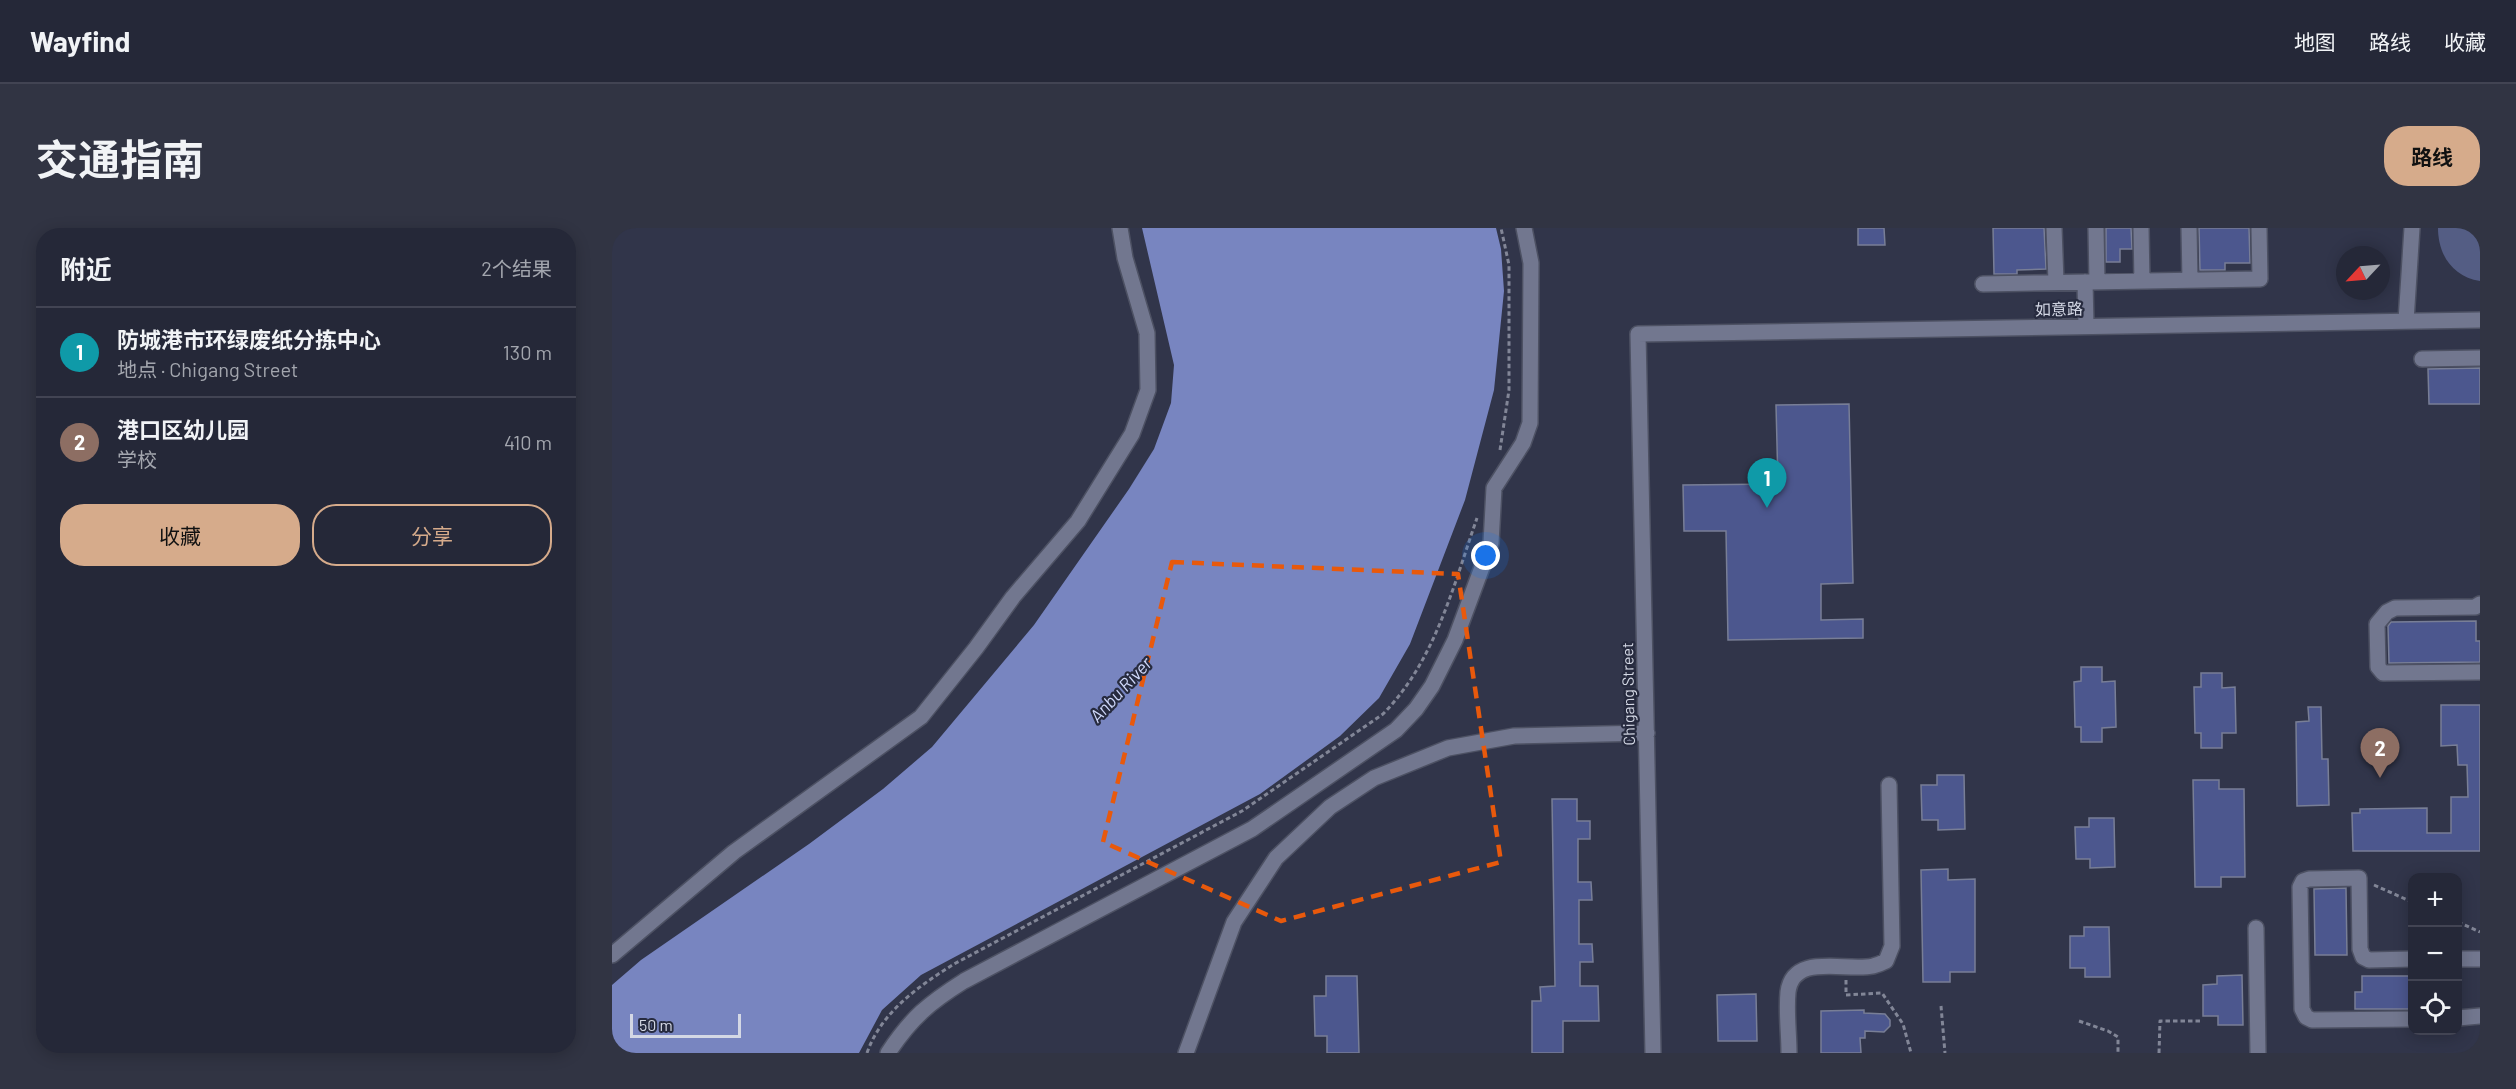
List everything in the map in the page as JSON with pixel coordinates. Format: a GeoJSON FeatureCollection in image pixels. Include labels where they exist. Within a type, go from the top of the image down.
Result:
{"type":"FeatureCollection","features":[{"type":"Feature","properties":{"kind":"street"},"geometry":{"type":"LineString","coordinates":[[612,955],[734,852],[921,717],[1013,597],[1078,521],[1132,434],[1148,390],[1147,333],[1125,258],[1120,228]]}},
{"type":"Feature","properties":{"kind":"street"},"geometry":{"type":"LineString","coordinates":[[888,1053],[906,1026],[932,1001],[964,981],[1252,829],[1396,730],[1416,709],[1432,686],[1455,640],[1491,543],[1494,488],[1522,443],[1530,423],[1531,262],[1524,228]]}},
{"type":"Feature","properties":{"kind":"street"},"geometry":{"type":"LineString","coordinates":[[2054,228],[2056,282]]}},
{"type":"Feature","properties":{"kind":"street"},"geometry":{"type":"LineString","coordinates":[[2086,326],[2096,228]]}},
{"type":"Feature","properties":{"kind":"street"},"geometry":{"type":"LineString","coordinates":[[2141,228],[2142,281]]}},
{"type":"Feature","properties":{"kind":"street"},"geometry":{"type":"LineString","coordinates":[[2189,228],[2190,280]]}},
{"type":"Feature","properties":{"kind":"street"},"geometry":{"type":"LineString","coordinates":[[1983,284],[2260,279],[2259,228]]}},
{"type":"Feature","properties":{"kind":"street"},"geometry":{"type":"LineString","coordinates":[[2406,321],[2412,228]]}},
{"type":"Feature","properties":{"kind":"street","name":"如意路"},"geometry":{"type":"LineString","coordinates":[[1638,334],[2480,320]]}},
{"type":"Feature","properties":{"kind":"street","name":"Chigang Street"},"geometry":{"type":"LineString","coordinates":[[1638,334],[1653,1053]]}},
{"type":"Feature","properties":{"kind":"street"},"geometry":{"type":"LineString","coordinates":[[2422,359],[2480,358]]}},
{"type":"Feature","properties":{"kind":"street"},"geometry":{"type":"LineString","coordinates":[[2480,604],[2475,607],[2395,608],[2382,615],[2377,624],[2378,667],[2383,673],[2480,672]]}},
{"type":"Feature","properties":{"kind":"street"},"geometry":{"type":"LineString","coordinates":[[1186,1053],[1234,922],[1276,858],[1330,807],[1374,778],[1448,748],[1514,736],[1647,733]]}},
{"type":"Feature","properties":{"kind":"street"},"geometry":{"type":"LineString","coordinates":[[1789,1053],[1788,992],[1792,979],[1801,970],[1812,967],[1871,966],[1886,961],[1892,946],[1889,785]]}},
{"type":"Feature","properties":{"kind":"street"},"geometry":{"type":"LineString","coordinates":[[2408,959],[2369,960],[2363,957],[2360,949],[2359,878],[2309,879],[2300,886],[2302,1008],[2306,1017],[2312,1020],[2408,1019]]}},
{"type":"Feature","properties":{"kind":"street"},"geometry":{"type":"LineString","coordinates":[[2256,928],[2258,1053]]}},
{"type":"Feature","properties":{"kind":"street"},"geometry":{"type":"LineString","coordinates":[[2462,959],[2480,959]]}},
{"type":"Feature","properties":{"kind":"street"},"geometry":{"type":"LineString","coordinates":[[2462,1018],[2480,1016]]}},
{"type":"Feature","properties":{"kind":"path"},"geometry":{"type":"LineString","coordinates":[[1499,454],[1509,390],[1509,265],[1501,228]]}},
{"type":"Feature","properties":{"kind":"path"},"geometry":{"type":"LineString","coordinates":[[867,1053],[890,1014],[920,985],[954,964],[1242,812],[1383,714],[1400,697],[1415,676],[1437,632],[1480,510]]}},
{"type":"Feature","properties":{"kind":"path"},"geometry":{"type":"LineString","coordinates":[[2359,878],[2408,900]]}},
{"type":"Feature","properties":{"kind":"path"},"geometry":{"type":"LineString","coordinates":[[2462,924],[2480,932]]}},
{"type":"Feature","properties":{"kind":"path"},"geometry":{"type":"LineString","coordinates":[[1846,967],[1846,995],[1882,993],[1903,1024],[1911,1053]]}},
{"type":"Feature","properties":{"kind":"path"},"geometry":{"type":"LineString","coordinates":[[1941,1006],[1945,1053]]}},
{"type":"Feature","properties":{"kind":"path"},"geometry":{"type":"LineString","coordinates":[[2079,1021],[2108,1030],[2118,1038],[2118,1053]]}},
{"type":"Feature","properties":{"kind":"path"},"geometry":{"type":"LineString","coordinates":[[2159,1053],[2160,1021],[2202,1021]]}},
{"type":"Feature","properties":{"kind":"highlighted area"},"geometry":{"type":"Polygon","coordinates":[[[1172,562],[1458,574],[1501,862],[1281,921],[1103,842],[1172,562]]]}},
{"type":"Feature","properties":{"kind":"shaded area"},"geometry":{"type":"Polygon","coordinates":[[[2438,228],[2480,228],[2480,281],[2462,275],[2449,263],[2441,247],[2438,228]]]}},
{"type":"Feature","properties":{"kind":"water","name":"Anbu River"},"geometry":{"type":"Polygon","coordinates":[[[1142,228],[1496,228],[1501,249],[1504,291],[1494,390],[1465,500],[1410,644],[1379,698],[1340,736],[1260,794],[921,975],[882,1010],[859,1053],[612,1053],[612,985],[641,960],[809,844],[883,789],[932,747],[1034,625],[1129,489],[1154,449],[1171,403],[1174,365],[1142,228]]]}},
{"type":"Feature","properties":{"kind":"building"},"geometry":{"type":"Polygon","coordinates":[[[1858,228],[1884,228],[1885,245],[1858,245],[1858,228]]]}},
{"type":"Feature","properties":{"kind":"building"},"geometry":{"type":"Polygon","coordinates":[[[1993,228],[2044,228],[2046,269],[2017,270],[2017,274],[1994,274],[1993,228]]]}},
{"type":"Feature","properties":{"kind":"building"},"geometry":{"type":"Polygon","coordinates":[[[2106,228],[2131,228],[2132,249],[2120,249],[2120,262],[2106,262],[2106,228]]]}},
{"type":"Feature","properties":{"kind":"building"},"geometry":{"type":"Polygon","coordinates":[[[2199,228],[2249,228],[2250,263],[2225,263],[2225,270],[2200,270],[2199,228]]]}},
{"type":"Feature","properties":{"kind":"building"},"geometry":{"type":"Polygon","coordinates":[[[2480,368],[2480,404],[2429,404],[2428,369],[2480,368]]]}},
{"type":"Feature","properties":{"kind":"building"},"geometry":{"type":"Polygon","coordinates":[[[1849,404],[1853,583],[1821,584],[1821,620],[1863,619],[1863,638],[1728,640],[1726,531],[1684,531],[1683,485],[1778,484],[1776,405],[1849,404]]]}},
{"type":"Feature","properties":{"kind":"building"},"geometry":{"type":"Polygon","coordinates":[[[2476,621],[2476,641],[2480,641],[2480,662],[2389,663],[2388,626],[2391,622],[2476,621]]]}},
{"type":"Feature","properties":{"kind":"building"},"geometry":{"type":"Polygon","coordinates":[[[2081,667],[2102,667],[2102,682],[2115,681],[2116,727],[2102,728],[2102,742],[2081,742],[2081,727],[2075,727],[2074,682],[2081,681],[2081,667]]]}},
{"type":"Feature","properties":{"kind":"building"},"geometry":{"type":"Polygon","coordinates":[[[2201,673],[2222,673],[2222,688],[2235,687],[2236,733],[2222,733],[2222,748],[2201,748],[2201,733],[2195,733],[2194,687],[2201,687],[2201,673]]]}},
{"type":"Feature","properties":{"kind":"building"},"geometry":{"type":"Polygon","coordinates":[[[2441,705],[2480,705],[2480,851],[2353,851],[2352,813],[2360,813],[2360,809],[2427,808],[2427,833],[2451,833],[2451,797],[2468,797],[2467,765],[2458,765],[2457,745],[2441,746],[2441,705]]]}},
{"type":"Feature","properties":{"kind":"building"},"geometry":{"type":"Polygon","coordinates":[[[2308,707],[2321,707],[2322,759],[2328,759],[2329,805],[2297,806],[2296,722],[2309,721],[2308,707]]]}},
{"type":"Feature","properties":{"kind":"building"},"geometry":{"type":"Polygon","coordinates":[[[1937,775],[1964,775],[1965,829],[1938,830],[1938,820],[1922,820],[1921,785],[1937,785],[1937,775]]]}},
{"type":"Feature","properties":{"kind":"building"},"geometry":{"type":"Polygon","coordinates":[[[2193,780],[2219,780],[2219,789],[2244,789],[2245,877],[2221,877],[2221,887],[2195,887],[2193,780]]]}},
{"type":"Feature","properties":{"kind":"building"},"geometry":{"type":"Polygon","coordinates":[[[1552,799],[1577,799],[1577,821],[1590,821],[1590,839],[1578,839],[1578,882],[1591,882],[1592,900],[1579,900],[1579,944],[1592,944],[1593,962],[1580,962],[1580,986],[1598,986],[1599,1021],[1563,1021],[1563,1053],[1532,1053],[1532,1001],[1541,1001],[1540,987],[1555,986],[1552,799]]]}},
{"type":"Feature","properties":{"kind":"building"},"geometry":{"type":"Polygon","coordinates":[[[2089,818],[2114,818],[2115,867],[2090,868],[2090,859],[2076,859],[2075,827],[2089,827],[2089,818]]]}},
{"type":"Feature","properties":{"kind":"building"},"geometry":{"type":"Polygon","coordinates":[[[1948,869],[1948,880],[1975,879],[1975,972],[1950,972],[1950,982],[1923,982],[1921,870],[1948,869]]]}},
{"type":"Feature","properties":{"kind":"building"},"geometry":{"type":"Polygon","coordinates":[[[2346,888],[2347,955],[2315,955],[2314,889],[2346,888]]]}},
{"type":"Feature","properties":{"kind":"building"},"geometry":{"type":"Polygon","coordinates":[[[2084,927],[2109,927],[2110,977],[2085,977],[2085,968],[2070,968],[2070,936],[2084,936],[2084,927]]]}},
{"type":"Feature","properties":{"kind":"building"},"geometry":{"type":"Polygon","coordinates":[[[2242,975],[2243,1025],[2218,1025],[2218,1016],[2203,1016],[2203,985],[2217,984],[2217,976],[2242,975]]]}},
{"type":"Feature","properties":{"kind":"building"},"geometry":{"type":"Polygon","coordinates":[[[1326,976],[1357,976],[1359,1053],[1327,1053],[1327,1036],[1315,1036],[1314,996],[1326,996],[1326,976]]]}},
{"type":"Feature","properties":{"kind":"building"},"geometry":{"type":"Polygon","coordinates":[[[2362,976],[2408,976],[2408,1009],[2355,1009],[2355,992],[2362,992],[2362,976]]]}},
{"type":"Feature","properties":{"kind":"building"},"geometry":{"type":"Polygon","coordinates":[[[1756,994],[1757,1041],[1718,1041],[1717,995],[1756,994]]]}},
{"type":"Feature","properties":{"kind":"building"},"geometry":{"type":"Polygon","coordinates":[[[1864,1010],[1864,1013],[1885,1014],[1890,1020],[1890,1026],[1884,1032],[1865,1031],[1865,1038],[1860,1038],[1861,1053],[1821,1053],[1821,1011],[1864,1010]]]}},
{"type":"Feature","properties":{"kind":"place","name":"防城港市环绿废纸分拣中心"},"geometry":{"type":"Point","coordinates":[1767,508]}},
{"type":"Feature","properties":{"kind":"place","name":"港口区幼儿园"},"geometry":{"type":"Point","coordinates":[2380,778]}}]}
